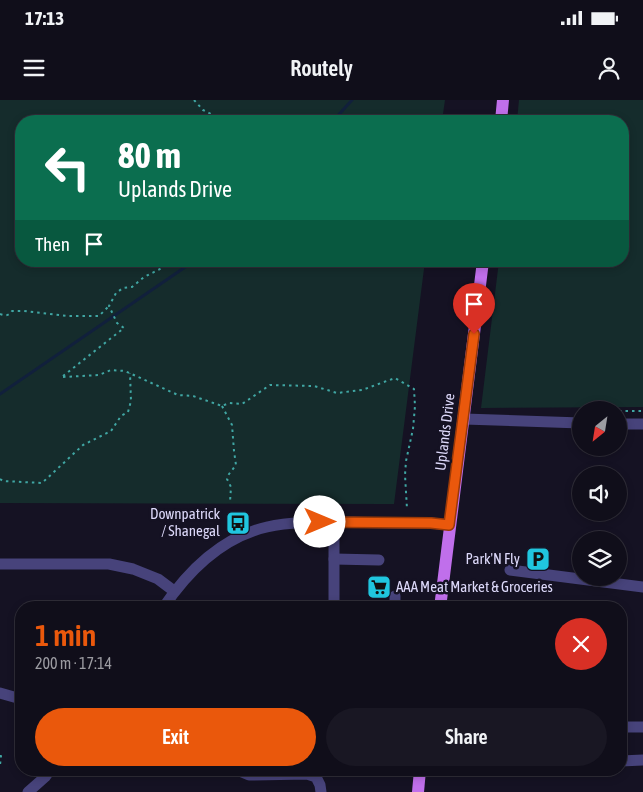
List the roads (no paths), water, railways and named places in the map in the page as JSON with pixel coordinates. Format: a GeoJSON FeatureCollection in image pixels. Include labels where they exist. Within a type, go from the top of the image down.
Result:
{"type":"FeatureCollection","features":[{"type":"Feature","properties":{"kind":"main road"},"geometry":{"type":"LineString","coordinates":[[502,115],[504,100]]}},
{"type":"Feature","properties":{"kind":"main road","name":"Uplands Drive"},"geometry":{"type":"LineString","coordinates":[[441,601],[482,267]]}},
{"type":"Feature","properties":{"kind":"main road"},"geometry":{"type":"LineString","coordinates":[[418,792],[419,776]]}},
{"type":"Feature","properties":{"kind":"street"},"geometry":{"type":"LineString","coordinates":[[464,420],[572,422]]}},
{"type":"Feature","properties":{"kind":"street"},"geometry":{"type":"LineString","coordinates":[[628,424],[643,424]]}},
{"type":"Feature","properties":{"kind":"street"},"geometry":{"type":"LineString","coordinates":[[168,601],[196,567],[215,552],[236,539],[267,527],[306,522],[431,523],[449,525]]}},
{"type":"Feature","properties":{"kind":"street"},"geometry":{"type":"LineString","coordinates":[[334,522],[334,601]]}},
{"type":"Feature","properties":{"kind":"street"},"geometry":{"type":"LineString","coordinates":[[334,559],[378,560]]}},
{"type":"Feature","properties":{"kind":"street"},"geometry":{"type":"LineString","coordinates":[[0,564],[109,564],[133,569],[158,579],[174,591]]}},
{"type":"Feature","properties":{"kind":"street"},"geometry":{"type":"LineString","coordinates":[[510,570],[643,587]]}},
{"type":"Feature","properties":{"kind":"street"},"geometry":{"type":"LineString","coordinates":[[395,596],[395,601]]}},
{"type":"Feature","properties":{"kind":"street"},"geometry":{"type":"LineString","coordinates":[[0,694],[15,698]]}},
{"type":"Feature","properties":{"kind":"street"},"geometry":{"type":"LineString","coordinates":[[627,727],[643,727]]}},
{"type":"Feature","properties":{"kind":"street"},"geometry":{"type":"LineString","coordinates":[[627,761],[643,760]]}},
{"type":"Feature","properties":{"kind":"street"},"geometry":{"type":"LineString","coordinates":[[35,790],[46,776]]}},
{"type":"Feature","properties":{"kind":"street"},"geometry":{"type":"LineString","coordinates":[[313,776],[316,777],[321,792]]}},
{"type":"Feature","properties":{"kind":"waterway"},"geometry":{"type":"LineString","coordinates":[[338,115],[352,100]]}},
{"type":"Feature","properties":{"kind":"waterway"},"geometry":{"type":"LineString","coordinates":[[0,394],[185,267]]}},
{"type":"Feature","properties":{"kind":"place","name":"Downpatrick / Shanegal"},"geometry":{"type":"Point","coordinates":[238,523]}},
{"type":"Feature","properties":{"kind":"place","name":"Park'N Fly"},"geometry":{"type":"Point","coordinates":[538,559]}},
{"type":"Feature","properties":{"kind":"place","name":"AAA Meat Market & Groceries"},"geometry":{"type":"Point","coordinates":[379,587]}}]}
